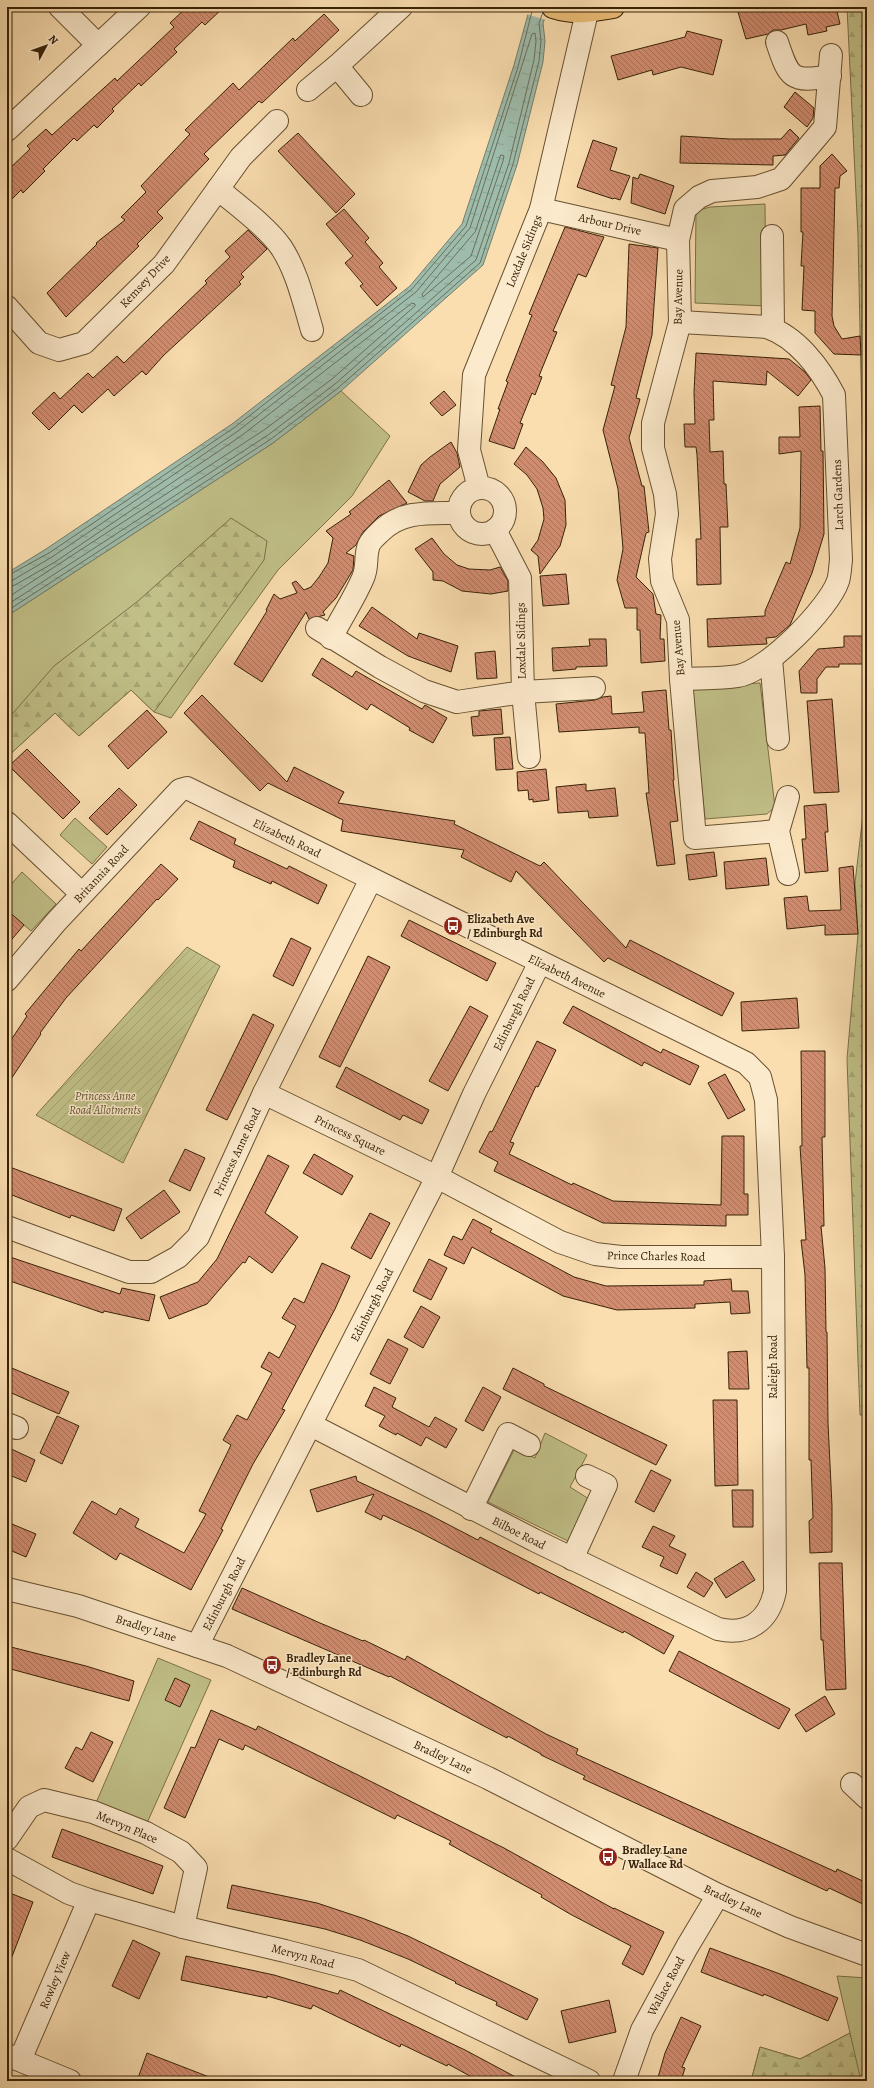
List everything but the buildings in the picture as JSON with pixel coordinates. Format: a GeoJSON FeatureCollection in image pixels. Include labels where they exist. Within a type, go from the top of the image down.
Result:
{"type":"FeatureCollection","features":[{"type":"Feature","properties":{"kind":"main road"},"geometry":{"type":"LineString","coordinates":[[553,7],[569,12],[587,12],[613,7]]}},
{"type":"Feature","properties":{"kind":"street"},"geometry":{"type":"LineString","coordinates":[[60,7],[98,45]]}},
{"type":"Feature","properties":{"kind":"street"},"geometry":{"type":"LineString","coordinates":[[7,130],[139,7]]}},
{"type":"Feature","properties":{"kind":"street"},"geometry":{"type":"LineString","coordinates":[[308,90],[337,66],[401,7]]}},
{"type":"Feature","properties":{"kind":"street","name":"Loxdale Sidings"},"geometry":{"type":"LineString","coordinates":[[479,488],[469,450],[474,375],[541,209],[587,12]]}},
{"type":"Feature","properties":{"kind":"street","name":"Bay Avenue"},"geometry":{"type":"LineString","coordinates":[[777,42],[784,64],[792,74],[799,79],[806,80],[830,66],[825,127],[781,179],[757,187],[712,191],[699,197],[685,209],[678,240],[680,322],[653,423],[653,448],[664,494],[667,514],[660,559],[662,581],[678,620],[681,679],[695,838],[778,831]]}},
{"type":"Feature","properties":{"kind":"street"},"geometry":{"type":"LineString","coordinates":[[337,66],[361,95]]}},
{"type":"Feature","properties":{"kind":"street","name":"Kemsey Drive"},"geometry":{"type":"LineString","coordinates":[[7,307],[38,343],[59,350],[84,343],[164,264],[241,157],[277,121]]}},
{"type":"Feature","properties":{"kind":"street"},"geometry":{"type":"LineString","coordinates":[[218,189],[248,213],[281,247],[294,275],[312,330]]}},
{"type":"Feature","properties":{"kind":"street","name":"Arbour Drive"},"geometry":{"type":"LineString","coordinates":[[541,209],[678,240]]}},
{"type":"Feature","properties":{"kind":"street"},"geometry":{"type":"LineString","coordinates":[[772,236],[773,329]]}},
{"type":"Feature","properties":{"kind":"street","name":"Larch Gardens"},"geometry":{"type":"LineString","coordinates":[[680,322],[768,327],[789,338],[823,374],[834,395],[841,560],[838,582],[822,605],[798,634],[771,659],[761,666],[739,676],[681,679]]}},
{"type":"Feature","properties":{"kind":"street"},"geometry":{"type":"LineString","coordinates":[[479,488],[488,488],[496,491],[502,498],[505,506],[505,515],[502,524],[489,533],[476,533],[464,525],[459,513],[462,499],[466,494],[479,488]]}},
{"type":"Feature","properties":{"kind":"street"},"geometry":{"type":"LineString","coordinates":[[459,513],[420,513],[397,518],[384,527],[372,540],[368,548],[368,561],[364,577],[324,633],[424,691],[457,702],[522,692],[594,688]]}},
{"type":"Feature","properties":{"kind":"street","name":"Loxdale Sidings"},"geometry":{"type":"LineString","coordinates":[[495,530],[520,578],[522,692],[530,757]]}},
{"type":"Feature","properties":{"kind":"street"},"geometry":{"type":"LineString","coordinates":[[771,659],[778,739]]}},
{"type":"Feature","properties":{"kind":"street","name":"Britannia Road"},"geometry":{"type":"LineString","coordinates":[[7,980],[82,894],[180,790],[187,788],[204,797]]}},
{"type":"Feature","properties":{"kind":"street","name":"Elizabeth Road"},"geometry":{"type":"LineString","coordinates":[[204,797],[371,879]]}},
{"type":"Feature","properties":{"kind":"street"},"geometry":{"type":"LineString","coordinates":[[788,797],[778,831],[788,874]]}},
{"type":"Feature","properties":{"kind":"street"},"geometry":{"type":"LineString","coordinates":[[7,823],[82,894]]}},
{"type":"Feature","properties":{"kind":"street","name":"Elizabeth Avenue"},"geometry":{"type":"LineString","coordinates":[[371,879],[746,1063],[760,1078]]}},
{"type":"Feature","properties":{"kind":"street","name":"Princess Anne Road"},"geometry":{"type":"LineString","coordinates":[[7,1227],[129,1272],[151,1272],[178,1257],[198,1238],[264,1093],[371,879]]}},
{"type":"Feature","properties":{"kind":"street","name":"Edinburgh Road"},"geometry":{"type":"LineString","coordinates":[[197,1646],[437,1178],[474,1094],[540,962]]}},
{"type":"Feature","properties":{"kind":"street","name":"Raleigh Road"},"geometry":{"type":"LineString","coordinates":[[731,1632],[748,1629],[759,1621],[772,1605],[775,1590],[773,1257],[766,1100],[760,1078]]}},
{"type":"Feature","properties":{"kind":"street","name":"Princess Square"},"geometry":{"type":"LineString","coordinates":[[264,1093],[437,1178]]}},
{"type":"Feature","properties":{"kind":"street","name":"Prince Charles Road"},"geometry":{"type":"LineString","coordinates":[[437,1178],[560,1242],[595,1254],[621,1257],[773,1257]]}},
{"type":"Feature","properties":{"kind":"street","name":"Bilboe Road"},"geometry":{"type":"LineString","coordinates":[[311,1425],[572,1559],[718,1629],[731,1632]]}},
{"type":"Feature","properties":{"kind":"street"},"geometry":{"type":"LineString","coordinates":[[472,1509],[508,1434],[529,1444]]}},
{"type":"Feature","properties":{"kind":"street"},"geometry":{"type":"LineString","coordinates":[[572,1559],[606,1485],[587,1476]]}},
{"type":"Feature","properties":{"kind":"street","name":"Bradley Lane"},"geometry":{"type":"LineString","coordinates":[[7,1589],[78,1606],[227,1656],[488,1778],[718,1895],[790,1927],[867,1955]]}},
{"type":"Feature","properties":{"kind":"street","name":"Mervyn Place"},"geometry":{"type":"LineString","coordinates":[[7,1839],[29,1807],[44,1800],[93,1812],[146,1833],[181,1852],[196,1868],[183,1927]]}},
{"type":"Feature","properties":{"kind":"street","name":"Mervyn Road"},"geometry":{"type":"LineString","coordinates":[[7,1859],[69,1893],[89,1900],[183,1927],[286,1951],[358,1970],[588,2081]]}},
{"type":"Feature","properties":{"kind":"street","name":"Wallace Road"},"geometry":{"type":"LineString","coordinates":[[624,2081],[642,2030],[687,1947],[718,1895]]}},
{"type":"Feature","properties":{"kind":"street","name":"Rowley View"},"geometry":{"type":"LineString","coordinates":[[14,2057],[89,1900]]}},
{"type":"Feature","properties":{"kind":"street"},"geometry":{"type":"LineString","coordinates":[[14,2057],[70,2081]]}},
{"type":"Feature","properties":{"kind":"green space"},"geometry":{"type":"Polygon","coordinates":[[[847,7],[867,7],[867,780],[866,610],[858,236],[847,7]]]}},
{"type":"Feature","properties":{"kind":"green space"},"geometry":{"type":"Polygon","coordinates":[[[765,204],[766,306],[695,303],[696,211],[710,207],[765,204]]]}},
{"type":"Feature","properties":{"kind":"green space"},"geometry":{"type":"Polygon","coordinates":[[[341,391],[390,436],[352,496],[278,570],[171,718],[154,712],[131,690],[79,736],[55,713],[7,757],[7,616],[273,443],[341,391]]]}},
{"type":"Feature","properties":{"kind":"green space"},"geometry":{"type":"Polygon","coordinates":[[[231,518],[267,541],[264,560],[154,712],[131,690],[79,736],[55,713],[7,757],[7,720],[54,666],[138,601],[231,518]]]}},
{"type":"Feature","properties":{"kind":"green space"},"geometry":{"type":"Polygon","coordinates":[[[760,683],[775,807],[767,814],[705,819],[692,688],[760,683]]]}},
{"type":"Feature","properties":{"kind":"green space"},"geometry":{"type":"Polygon","coordinates":[[[867,780],[867,1415],[860,1415],[847,1059],[858,934],[855,883],[867,780]]]}},
{"type":"Feature","properties":{"kind":"green space"},"geometry":{"type":"Polygon","coordinates":[[[75,818],[107,847],[92,864],[60,835],[75,818]]]}},
{"type":"Feature","properties":{"kind":"green space"},"geometry":{"type":"Polygon","coordinates":[[[22,872],[56,904],[31,931],[7,910],[9,905],[7,903],[7,889],[22,872]]]}},
{"type":"Feature","properties":{"kind":"green space","name":"Princess Anne Road Allotments"},"geometry":{"type":"Polygon","coordinates":[[[187,947],[220,966],[123,1163],[36,1115],[187,947]]]}},
{"type":"Feature","properties":{"kind":"green space"},"geometry":{"type":"Polygon","coordinates":[[[545,1433],[587,1455],[570,1487],[589,1499],[570,1542],[488,1502],[515,1448],[535,1458],[545,1433]]]}},
{"type":"Feature","properties":{"kind":"green space"},"geometry":{"type":"Polygon","coordinates":[[[158,1658],[211,1680],[147,1823],[96,1803],[158,1658]]]}},
{"type":"Feature","properties":{"kind":"green space"},"geometry":{"type":"Polygon","coordinates":[[[837,1976],[867,1978],[867,2081],[751,2081],[760,2047],[800,2059],[850,2033],[837,1976]]]}},
{"type":"Feature","properties":{"kind":"green space"},"geometry":{"type":"Polygon","coordinates":[[[850,2033],[861,2081],[751,2081],[760,2047],[800,2059],[850,2033]]]}},
{"type":"Feature","properties":{"kind":"water"},"geometry":{"type":"Polygon","coordinates":[[[530,7],[549,7],[543,23],[545,41],[543,62],[517,165],[483,265],[341,391],[273,443],[7,616],[7,573],[46,549],[232,424],[410,286],[462,224],[514,65],[530,7]]]}},
{"type":"Feature","properties":{"kind":"pier"},"geometry":{"type":"Polygon","coordinates":[[[528,7],[551,7],[546,20],[526,14],[528,7]]]}},
{"type":"Feature","properties":{"kind":"place","name":"Elizabeth Ave / Edinburgh Rd"},"geometry":{"type":"Point","coordinates":[453,926]}},
{"type":"Feature","properties":{"kind":"place","name":"Bradley Lane / Edinburgh Rd"},"geometry":{"type":"Point","coordinates":[272,1665]}},
{"type":"Feature","properties":{"kind":"place","name":"Bradley Lane / Wallace Rd"},"geometry":{"type":"Point","coordinates":[608,1857]}}]}
